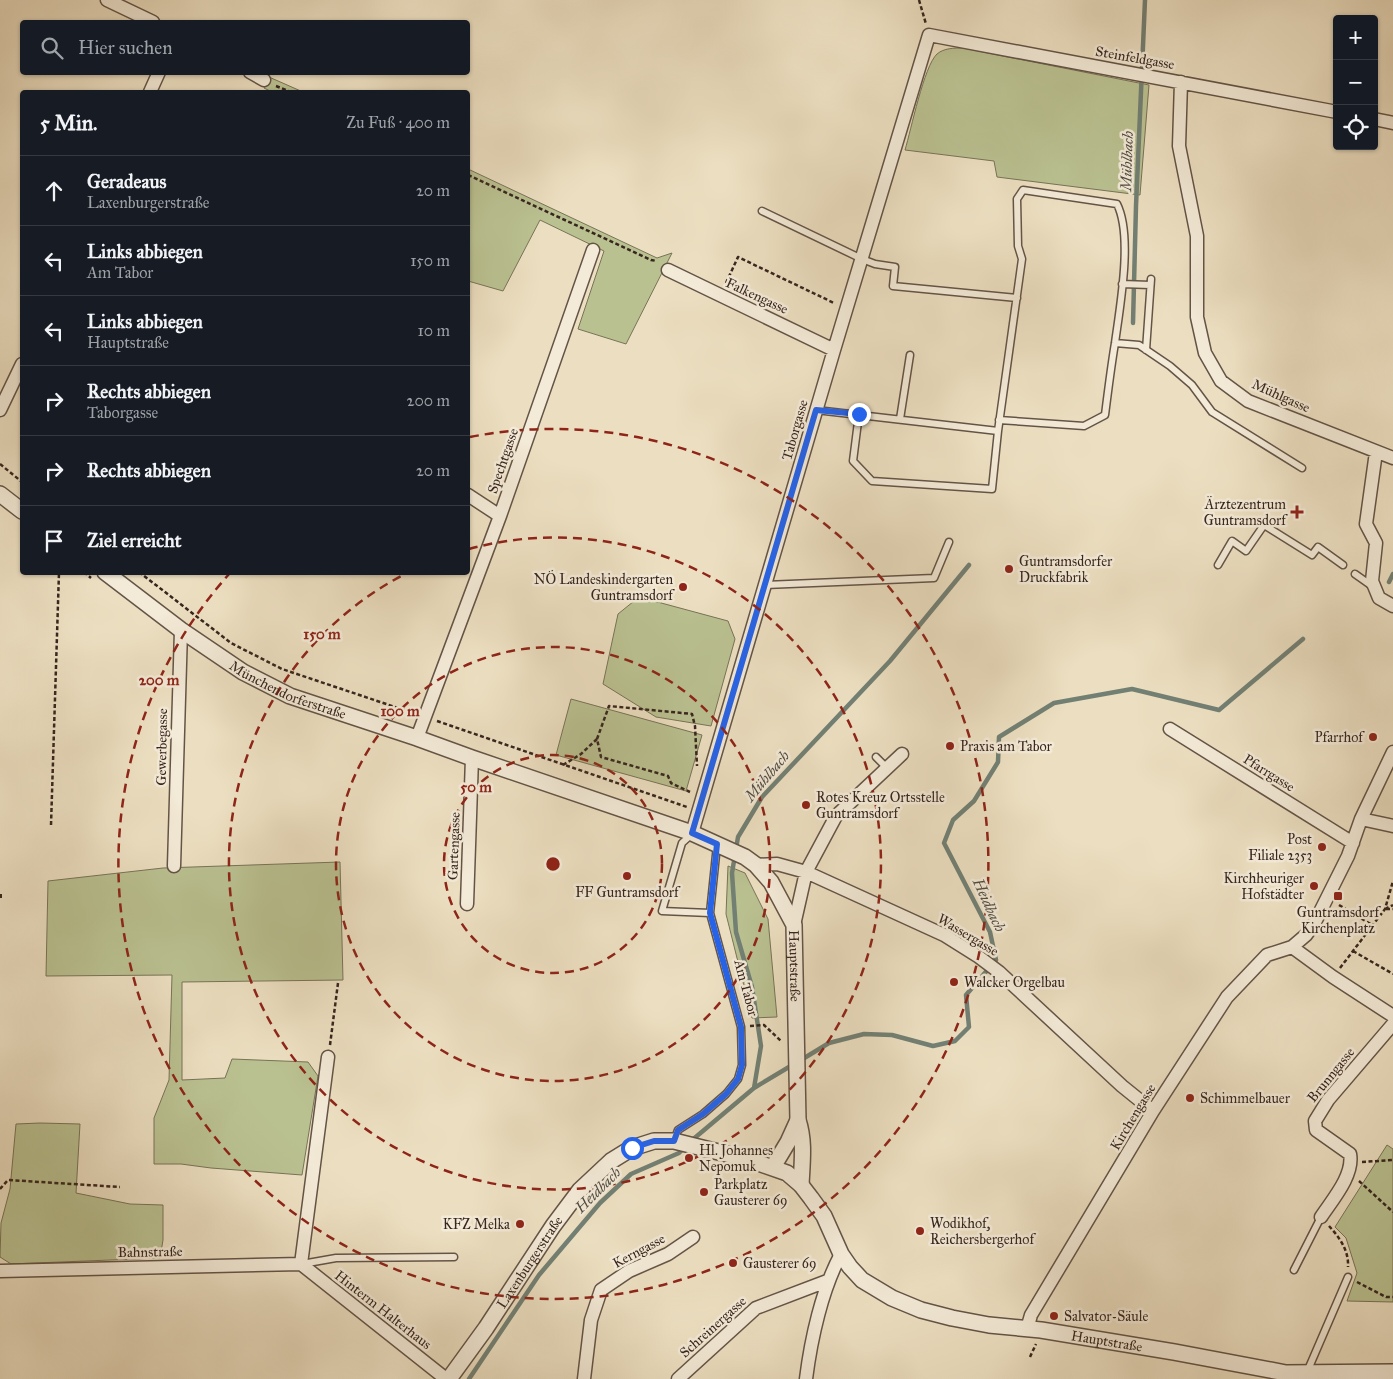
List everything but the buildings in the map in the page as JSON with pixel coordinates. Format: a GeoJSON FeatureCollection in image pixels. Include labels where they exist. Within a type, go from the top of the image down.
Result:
{"type":"FeatureCollection","features":[{"type":"Feature","properties":{"kind":"street"},"geometry":{"type":"LineString","coordinates":[[107,0],[148,20]]}},
{"type":"Feature","properties":{"kind":"street","name":"Steinfeldgasse"},"geometry":{"type":"LineString","coordinates":[[929,35],[1333,111]]}},
{"type":"Feature","properties":{"kind":"street","name":"Taborgasse"},"geometry":{"type":"LineString","coordinates":[[692,833],[816,410],[929,35]]}},
{"type":"Feature","properties":{"kind":"street"},"geometry":{"type":"LineString","coordinates":[[151,90],[158,75]]}},
{"type":"Feature","properties":{"kind":"street"},"geometry":{"type":"LineString","coordinates":[[255,75],[264,80]]}},
{"type":"Feature","properties":{"kind":"street","name":"Mühlgasse"},"geometry":{"type":"LineString","coordinates":[[1181,82],[1178,146],[1197,236],[1197,317],[1205,353],[1221,381],[1248,400],[1376,458],[1393,458]]}},
{"type":"Feature","properties":{"kind":"street"},"geometry":{"type":"LineString","coordinates":[[1378,120],[1393,122]]}},
{"type":"Feature","properties":{"kind":"street","name":"Spechtgasse"},"geometry":{"type":"LineString","coordinates":[[417,738],[500,516],[593,250]]}},
{"type":"Feature","properties":{"kind":"street","name":"Falkengasse"},"geometry":{"type":"LineString","coordinates":[[671,271],[834,350]]}},
{"type":"Feature","properties":{"kind":"street"},"geometry":{"type":"LineString","coordinates":[[0,410],[20,368]]}},
{"type":"Feature","properties":{"kind":"street"},"geometry":{"type":"LineString","coordinates":[[1376,458],[1366,524],[1376,543],[1372,581],[1379,598],[1393,606]]}},
{"type":"Feature","properties":{"kind":"street"},"geometry":{"type":"LineString","coordinates":[[0,494],[20,509]]}},
{"type":"Feature","properties":{"kind":"street"},"geometry":{"type":"LineString","coordinates":[[470,495],[500,516]]}},
{"type":"Feature","properties":{"kind":"street","name":"Münchendorferstraße"},"geometry":{"type":"LineString","coordinates":[[109,575],[181,630],[243,672],[290,696],[692,833]]}},
{"type":"Feature","properties":{"kind":"street","name":"Gewerbegasse"},"geometry":{"type":"LineString","coordinates":[[174,866],[181,630]]}},
{"type":"Feature","properties":{"kind":"street","name":"Pfarrgasse"},"geometry":{"type":"LineString","coordinates":[[1170,729],[1353,843]]}},
{"type":"Feature","properties":{"kind":"street"},"geometry":{"type":"LineString","coordinates":[[1393,752],[1361,819],[1353,843],[1327,898],[1306,936],[1292,947],[1333,977],[1393,1016]]}},
{"type":"Feature","properties":{"kind":"street"},"geometry":{"type":"LineString","coordinates":[[794,925],[806,872],[836,816],[902,754]]}},
{"type":"Feature","properties":{"kind":"street","name":"Gartengasse"},"geometry":{"type":"LineString","coordinates":[[467,904],[472,758]]}},
{"type":"Feature","properties":{"kind":"street"},"geometry":{"type":"LineString","coordinates":[[1361,819],[1393,826]]}},
{"type":"Feature","properties":{"kind":"street","name":"Hauptstraße"},"geometry":{"type":"LineString","coordinates":[[692,833],[751,861],[771,882],[794,925],[798,1120],[802,1132],[801,1185]]}},
{"type":"Feature","properties":{"kind":"street","name":"Wassergasse"},"geometry":{"type":"LineString","coordinates":[[751,861],[777,864],[806,872],[944,935],[999,972],[1122,1086],[1153,1111]]}},
{"type":"Feature","properties":{"kind":"street","name":"Kirchengasse"},"geometry":{"type":"LineString","coordinates":[[1027,1329],[1031,1315],[1153,1111],[1227,996],[1267,955],[1292,947]]}},
{"type":"Feature","properties":{"kind":"street","name":"Brunngasse"},"geometry":{"type":"LineString","coordinates":[[1351,1167],[1350,1154],[1316,1130],[1315,1121],[1328,1100],[1393,1024]]}},
{"type":"Feature","properties":{"kind":"street"},"geometry":{"type":"LineString","coordinates":[[301,1264],[328,1057]]}},
{"type":"Feature","properties":{"kind":"street","name":"Hauptstraße"},"geometry":{"type":"LineString","coordinates":[[773,1167],[788,1142],[798,1120]]}},
{"type":"Feature","properties":{"kind":"street","name":"Laxenburgerstraße"},"geometry":{"type":"LineString","coordinates":[[448,1379],[486,1328],[553,1226],[580,1190],[611,1161],[632,1148],[654,1141],[674,1141],[706,1148],[773,1167],[787,1173],[801,1185],[824,1216],[840,1254]]}},
{"type":"Feature","properties":{"kind":"street"},"geometry":{"type":"LineString","coordinates":[[1322,1217],[1351,1167]]}},
{"type":"Feature","properties":{"kind":"street","name":"Kerngasse"},"geometry":{"type":"LineString","coordinates":[[584,1379],[591,1320],[601,1290],[629,1271],[668,1254],[693,1237]]}},
{"type":"Feature","properties":{"kind":"street"},"geometry":{"type":"LineString","coordinates":[[806,1379],[808,1362],[827,1281],[840,1254]]}},
{"type":"Feature","properties":{"kind":"street","name":"Hauptstraße"},"geometry":{"type":"LineString","coordinates":[[840,1254],[862,1280],[892,1298],[921,1310],[952,1318],[1174,1352],[1286,1373],[1393,1372]]}},
{"type":"Feature","properties":{"kind":"street","name":"Bahnstraße"},"geometry":{"type":"LineString","coordinates":[[0,1271],[301,1264]]}},
{"type":"Feature","properties":{"kind":"street","name":"Hinterm Halterhaus"},"geometry":{"type":"LineString","coordinates":[[301,1264],[448,1379]]}},
{"type":"Feature","properties":{"kind":"street","name":"Schreinergasse"},"geometry":{"type":"LineString","coordinates":[[678,1379],[756,1308],[827,1281]]}},
{"type":"Feature","properties":{"kind":"lane"},"geometry":{"type":"LineString","coordinates":[[859,414],[853,461],[872,481],[992,489],[999,420],[1022,259],[1018,246],[1017,199],[1023,190],[1117,204],[1122,214],[1125,239],[1125,284],[1105,415],[1084,426],[999,420]]}},
{"type":"Feature","properties":{"kind":"lane"},"geometry":{"type":"LineString","coordinates":[[762,211],[862,259],[876,264],[895,267],[893,286],[1017,298]]}},
{"type":"Feature","properties":{"kind":"lane"},"geometry":{"type":"LineString","coordinates":[[1125,284],[1140,285],[1150,282],[1146,350]]}},
{"type":"Feature","properties":{"kind":"lane"},"geometry":{"type":"LineString","coordinates":[[1115,343],[1139,345],[1170,366],[1192,385],[1212,412],[1302,468]]}},
{"type":"Feature","properties":{"kind":"lane"},"geometry":{"type":"LineString","coordinates":[[900,419],[910,356]]}},
{"type":"Feature","properties":{"kind":"lane"},"geometry":{"type":"LineString","coordinates":[[816,410],[998,431]]}},
{"type":"Feature","properties":{"kind":"lane"},"geometry":{"type":"LineString","coordinates":[[1218,565],[1232,542],[1246,551],[1264,526],[1312,555],[1318,547],[1344,565]]}},
{"type":"Feature","properties":{"kind":"lane"},"geometry":{"type":"LineString","coordinates":[[765,585],[934,578],[949,542]]}},
{"type":"Feature","properties":{"kind":"lane"},"geometry":{"type":"LineString","coordinates":[[1355,574],[1375,589]]}},
{"type":"Feature","properties":{"kind":"lane"},"geometry":{"type":"LineString","coordinates":[[876,757],[887,768]]}},
{"type":"Feature","properties":{"kind":"lane"},"geometry":{"type":"LineString","coordinates":[[692,833],[682,843],[662,910],[710,913]]}},
{"type":"Feature","properties":{"kind":"lane","name":"Am Tabor"},"geometry":{"type":"LineString","coordinates":[[674,1141],[678,1130],[703,1114],[726,1094],[738,1079],[742,1065],[741,1027],[710,913],[722,846]]}},
{"type":"Feature","properties":{"kind":"lane"},"geometry":{"type":"LineString","coordinates":[[1294,1270],[1322,1217]]}},
{"type":"Feature","properties":{"kind":"lane"},"geometry":{"type":"LineString","coordinates":[[301,1264],[336,1258],[454,1257]]}},
{"type":"Feature","properties":{"kind":"lane"},"geometry":{"type":"LineString","coordinates":[[1307,1373],[1348,1277]]}},
{"type":"Feature","properties":{"kind":"path"},"geometry":{"type":"LineString","coordinates":[[919,0],[929,35]]}},
{"type":"Feature","properties":{"kind":"path"},"geometry":{"type":"LineString","coordinates":[[264,80],[286,90]]}},
{"type":"Feature","properties":{"kind":"path"},"geometry":{"type":"LineString","coordinates":[[470,176],[651,260],[671,264],[671,271]]}},
{"type":"Feature","properties":{"kind":"path"},"geometry":{"type":"LineString","coordinates":[[721,296],[738,257],[846,309]]}},
{"type":"Feature","properties":{"kind":"path"},"geometry":{"type":"LineString","coordinates":[[0,464],[20,480]]}},
{"type":"Feature","properties":{"kind":"path"},"geometry":{"type":"LineString","coordinates":[[51,825],[59,575]]}},
{"type":"Feature","properties":{"kind":"path"},"geometry":{"type":"LineString","coordinates":[[143,575],[230,643],[282,669],[699,811]]}},
{"type":"Feature","properties":{"kind":"path"},"geometry":{"type":"LineString","coordinates":[[563,765],[582,754],[597,739],[610,706],[692,714],[695,726],[696,765],[706,787],[690,792],[672,782],[668,776],[601,757],[597,739]]}},
{"type":"Feature","properties":{"kind":"path"},"geometry":{"type":"LineString","coordinates":[[1333,977],[1385,909],[1393,881]]}},
{"type":"Feature","properties":{"kind":"path"},"geometry":{"type":"LineString","coordinates":[[1327,898],[1372,925]]}},
{"type":"Feature","properties":{"kind":"path"},"geometry":{"type":"LineString","coordinates":[[1385,909],[1393,907]]}},
{"type":"Feature","properties":{"kind":"path"},"geometry":{"type":"LineString","coordinates":[[1353,951],[1393,974]]}},
{"type":"Feature","properties":{"kind":"path"},"geometry":{"type":"LineString","coordinates":[[328,1057],[338,983]]}},
{"type":"Feature","properties":{"kind":"path"},"geometry":{"type":"LineString","coordinates":[[754,1025],[764,1025],[786,1047],[797,1050]]}},
{"type":"Feature","properties":{"kind":"path"},"geometry":{"type":"LineString","coordinates":[[1351,1167],[1393,1160]]}},
{"type":"Feature","properties":{"kind":"path"},"geometry":{"type":"LineString","coordinates":[[1351,1167],[1393,1212]]}},
{"type":"Feature","properties":{"kind":"path"},"geometry":{"type":"LineString","coordinates":[[0,1189],[8,1180],[120,1187]]}},
{"type":"Feature","properties":{"kind":"path"},"geometry":{"type":"LineString","coordinates":[[1322,1217],[1340,1238],[1348,1258],[1348,1277],[1386,1297],[1393,1297]]}},
{"type":"Feature","properties":{"kind":"green space"},"geometry":{"type":"Polygon","coordinates":[[[963,48],[1149,85],[1140,195],[997,177],[994,161],[905,150],[918,99],[932,61],[937,54],[943,51],[963,48]]]}},
{"type":"Feature","properties":{"kind":"green space"},"geometry":{"type":"Polygon","coordinates":[[[269,77],[298,90],[268,90],[264,88],[269,77]]]}},
{"type":"Feature","properties":{"kind":"green space"},"geometry":{"type":"Polygon","coordinates":[[[470,170],[657,258],[672,253],[626,344],[578,329],[604,251],[540,220],[503,291],[470,282],[470,170]]]}},
{"type":"Feature","properties":{"kind":"green space"},"geometry":{"type":"Polygon","coordinates":[[[639,597],[728,621],[735,639],[711,726],[656,717],[603,684],[618,614],[639,597]]]}},
{"type":"Feature","properties":{"kind":"green space"},"geometry":{"type":"Polygon","coordinates":[[[571,699],[702,735],[686,791],[556,755],[571,699]]]}},
{"type":"Feature","properties":{"kind":"green space"},"geometry":{"type":"Polygon","coordinates":[[[340,862],[343,980],[182,982],[182,1080],[225,1078],[232,1059],[308,1062],[318,1076],[302,1175],[181,1164],[154,1164],[154,1118],[169,1080],[172,975],[46,976],[48,881],[163,868],[340,862]]]}},
{"type":"Feature","properties":{"kind":"green space"},"geometry":{"type":"Polygon","coordinates":[[[728,866],[745,873],[768,919],[777,1017],[752,1018],[726,914],[728,866]]]}},
{"type":"Feature","properties":{"kind":"green space"},"geometry":{"type":"Polygon","coordinates":[[[16,1124],[80,1124],[76,1193],[130,1204],[163,1205],[163,1240],[160,1258],[11,1264],[0,1257],[1,1223],[10,1189],[16,1124]]]}},
{"type":"Feature","properties":{"kind":"green space"},"geometry":{"type":"Polygon","coordinates":[[[1387,1145],[1393,1149],[1393,1302],[1347,1301],[1357,1273],[1346,1238],[1335,1227],[1387,1145]]]}},
{"type":"Feature","properties":{"kind":"waterway","name":"Mühlbach"},"geometry":{"type":"LineString","coordinates":[[1133,323],[1145,0]]}},
{"type":"Feature","properties":{"kind":"waterway","name":"Mühlbach"},"geometry":{"type":"LineString","coordinates":[[754,1088],[761,1046],[752,987],[736,932],[732,873],[738,837],[762,797],[890,661],[969,565]]}},
{"type":"Feature","properties":{"kind":"waterway","name":"Heidbach"},"geometry":{"type":"LineString","coordinates":[[1389,582],[1393,574]]}},
{"type":"Feature","properties":{"kind":"waterway","name":"Heidbach"},"geometry":{"type":"LineString","coordinates":[[801,1060],[829,1043],[864,1034],[892,1035],[933,1046],[955,1041],[969,1027],[966,995],[996,960],[990,932],[944,843],[953,820],[974,801],[998,762],[999,737],[1054,703],[1132,689],[1219,710],[1303,639]]}},
{"type":"Feature","properties":{"kind":"waterway","name":"Heidbach"},"geometry":{"type":"LineString","coordinates":[[691,1141],[754,1088],[794,1064]]}},
{"type":"Feature","properties":{"kind":"waterway","name":"Heidbach"},"geometry":{"type":"LineString","coordinates":[[469,1379],[539,1275],[600,1203],[631,1174],[679,1153],[685,1147]]}},
{"type":"Feature","properties":{"kind":"place","name":"Ärztezentrum Guntramsdorf"},"geometry":{"type":"Point","coordinates":[1297,512]}},
{"type":"Feature","properties":{"kind":"place","name":"Guntramsdorfer Druckfabrik"},"geometry":{"type":"Point","coordinates":[1009,569]}},
{"type":"Feature","properties":{"kind":"place","name":"NÖ Landeskindergarten Guntramsdorf"},"geometry":{"type":"Point","coordinates":[683,587]}},
{"type":"Feature","properties":{"kind":"place","name":"Pfarrhof"},"geometry":{"type":"Point","coordinates":[1373,737]}},
{"type":"Feature","properties":{"kind":"place","name":"Praxis am Tabor"},"geometry":{"type":"Point","coordinates":[950,746]}},
{"type":"Feature","properties":{"kind":"place","name":"Rotes Kreuz Ortsstelle Guntramsdorf"},"geometry":{"type":"Point","coordinates":[806,805]}},
{"type":"Feature","properties":{"kind":"place","name":"Post Filiale 2353"},"geometry":{"type":"Point","coordinates":[1322,847]}},
{"type":"Feature","properties":{"kind":"place","name":"FF Guntramsdorf"},"geometry":{"type":"Point","coordinates":[627,876]}},
{"type":"Feature","properties":{"kind":"place","name":"Kirchheuriger Hofstädter"},"geometry":{"type":"Point","coordinates":[1314,886]}},
{"type":"Feature","properties":{"kind":"place","name":"Guntramsdorf Kirchenplatz"},"geometry":{"type":"Point","coordinates":[1338,896]}},
{"type":"Feature","properties":{"kind":"place","name":"Walcker Orgelbau"},"geometry":{"type":"Point","coordinates":[954,982]}},
{"type":"Feature","properties":{"kind":"place","name":"Schimmelbauer"},"geometry":{"type":"Point","coordinates":[1190,1098]}},
{"type":"Feature","properties":{"kind":"place","name":"Hl. Johannes Nepomuk"},"geometry":{"type":"Point","coordinates":[689,1158]}},
{"type":"Feature","properties":{"kind":"place","name":"Parkplatz Gausterer 69"},"geometry":{"type":"Point","coordinates":[704,1192]}},
{"type":"Feature","properties":{"kind":"place","name":"KFZ Melka"},"geometry":{"type":"Point","coordinates":[520,1224]}},
{"type":"Feature","properties":{"kind":"place","name":"Wodikhof, Reichersbergerhof"},"geometry":{"type":"Point","coordinates":[920,1231]}},
{"type":"Feature","properties":{"kind":"place","name":"Gausterer 69"},"geometry":{"type":"Point","coordinates":[733,1263]}},
{"type":"Feature","properties":{"kind":"place","name":"Salvator-Säule"},"geometry":{"type":"Point","coordinates":[1054,1316]}},
{"type":"Feature","properties":{"kind":"route"},"geometry":{"type":"LineString","coordinates":[[632,1148],[654,1141],[674,1141],[678,1130],[703,1114],[726,1094],[738,1079],[742,1065],[741,1027],[710,913],[717,844],[692,833],[816,410],[859,414]]}}]}
